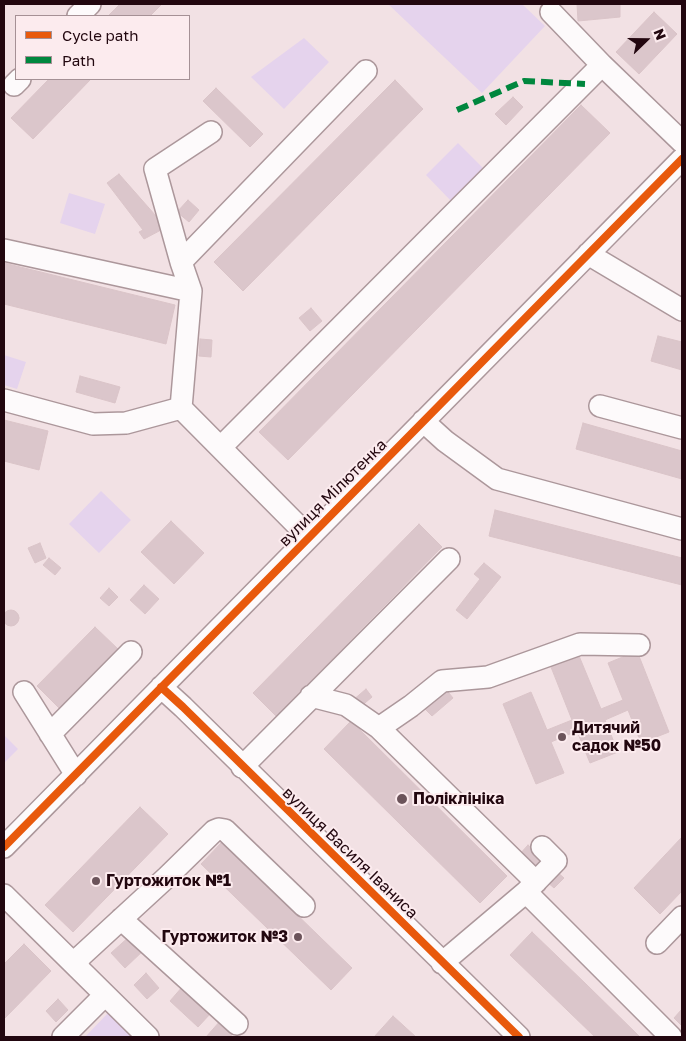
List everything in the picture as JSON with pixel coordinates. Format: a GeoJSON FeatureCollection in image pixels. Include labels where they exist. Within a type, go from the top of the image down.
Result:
{"type":"FeatureCollection","features":[{"type":"Feature","properties":{"kind":"street"},"geometry":{"type":"LineString","coordinates":[[79,15],[90,4]]}},
{"type":"Feature","properties":{"kind":"street"},"geometry":{"type":"LineString","coordinates":[[551,12],[602,66],[660,108],[682,142]]}},
{"type":"Feature","properties":{"kind":"street"},"geometry":{"type":"LineString","coordinates":[[221,447],[602,66]]}},
{"type":"Feature","properties":{"kind":"street"},"geometry":{"type":"LineString","coordinates":[[181,262],[366,71]]}},
{"type":"Feature","properties":{"kind":"street"},"geometry":{"type":"LineString","coordinates":[[181,408],[191,291],[155,169],[211,132]]}},
{"type":"Feature","properties":{"kind":"street","name":"вулиця Мілютенка"},"geometry":{"type":"LineString","coordinates":[[4,847],[682,159]]}},
{"type":"Feature","properties":{"kind":"street"},"geometry":{"type":"LineString","coordinates":[[4,250],[191,291]]}},
{"type":"Feature","properties":{"kind":"street"},"geometry":{"type":"LineString","coordinates":[[588,254],[682,310]]}},
{"type":"Feature","properties":{"kind":"street"},"geometry":{"type":"LineString","coordinates":[[4,400],[93,424],[126,423],[181,408]]}},
{"type":"Feature","properties":{"kind":"street"},"geometry":{"type":"LineString","coordinates":[[600,406],[682,428]]}},
{"type":"Feature","properties":{"kind":"street"},"geometry":{"type":"LineString","coordinates":[[181,408],[309,537]]}},
{"type":"Feature","properties":{"kind":"street"},"geometry":{"type":"LineString","coordinates":[[423,421],[445,441],[498,479],[682,529]]}},
{"type":"Feature","properties":{"kind":"street"},"geometry":{"type":"LineString","coordinates":[[242,767],[448,559]]}},
{"type":"Feature","properties":{"kind":"street"},"geometry":{"type":"LineString","coordinates":[[379,728],[411,706],[442,681],[488,677],[580,644],[639,645]]}},
{"type":"Feature","properties":{"kind":"street"},"geometry":{"type":"LineString","coordinates":[[50,734],[131,652]]}},
{"type":"Feature","properties":{"kind":"street","name":"вулиця Василя Іваниса"},"geometry":{"type":"LineString","coordinates":[[161,687],[184,707],[242,767],[519,1037]]}},
{"type":"Feature","properties":{"kind":"street"},"geometry":{"type":"LineString","coordinates":[[24,692],[76,774]]}},
{"type":"Feature","properties":{"kind":"street"},"geometry":{"type":"LineString","coordinates":[[311,696],[346,705],[379,728],[671,1037]]}},
{"type":"Feature","properties":{"kind":"street"},"geometry":{"type":"LineString","coordinates":[[78,968],[81,956],[214,831],[219,829],[225,830],[304,906]]}},
{"type":"Feature","properties":{"kind":"street"},"geometry":{"type":"LineString","coordinates":[[442,963],[531,887],[556,861],[542,847]]}},
{"type":"Feature","properties":{"kind":"street"},"geometry":{"type":"LineString","coordinates":[[4,895],[148,1037]]}},
{"type":"Feature","properties":{"kind":"street"},"geometry":{"type":"LineString","coordinates":[[657,943],[682,917]]}},
{"type":"Feature","properties":{"kind":"street"},"geometry":{"type":"LineString","coordinates":[[121,919],[236,1024]]}},
{"type":"Feature","properties":{"kind":"street"},"geometry":{"type":"LineString","coordinates":[[63,1037],[105,995]]}},
{"type":"Feature","properties":{"kind":"shaded area"},"geometry":{"type":"Polygon","coordinates":[[[388,4],[522,4],[545,26],[482,93],[388,4]]]}},
{"type":"Feature","properties":{"kind":"shaded area"},"geometry":{"type":"Polygon","coordinates":[[[304,38],[329,62],[284,109],[251,77],[304,38]]]}},
{"type":"Feature","properties":{"kind":"shaded area"},"geometry":{"type":"Polygon","coordinates":[[[458,143],[484,169],[451,201],[426,175],[458,143]]]}},
{"type":"Feature","properties":{"kind":"shaded area"},"geometry":{"type":"Polygon","coordinates":[[[69,193],[105,204],[95,234],[60,223],[69,193]]]}},
{"type":"Feature","properties":{"kind":"shaded area"},"geometry":{"type":"Polygon","coordinates":[[[4,355],[26,362],[17,389],[4,385],[4,355]]]}},
{"type":"Feature","properties":{"kind":"shaded area"},"geometry":{"type":"Polygon","coordinates":[[[101,491],[131,520],[99,553],[69,524],[101,491]]]}},
{"type":"Feature","properties":{"kind":"shaded area"},"geometry":{"type":"Polygon","coordinates":[[[4,735],[18,749],[4,763],[4,735]]]}},
{"type":"Feature","properties":{"kind":"shaded area"},"geometry":{"type":"Polygon","coordinates":[[[108,1013],[133,1037],[85,1037],[108,1013]]]}},
{"type":"Feature","properties":{"kind":"building"},"geometry":{"type":"Polygon","coordinates":[[[120,4],[162,4],[151,15],[109,15],[120,4]]]}},
{"type":"Feature","properties":{"kind":"building"},"geometry":{"type":"Polygon","coordinates":[[[577,4],[620,4],[620,17],[578,21],[577,4]]]}},
{"type":"Feature","properties":{"kind":"building"},"geometry":{"type":"Polygon","coordinates":[[[654,12],[677,34],[639,74],[616,52],[654,12]]]}},
{"type":"Feature","properties":{"kind":"building"},"geometry":{"type":"Polygon","coordinates":[[[48,80],[90,80],[33,139],[11,118],[48,80]]]}},
{"type":"Feature","properties":{"kind":"building"},"geometry":{"type":"Polygon","coordinates":[[[395,80],[423,109],[243,291],[214,262],[395,80]]]}},
{"type":"Feature","properties":{"kind":"building"},"geometry":{"type":"Polygon","coordinates":[[[216,88],[263,134],[250,147],[203,101],[216,88]]]}},
{"type":"Feature","properties":{"kind":"building"},"geometry":{"type":"Polygon","coordinates":[[[513,97],[523,107],[506,125],[495,114],[513,97]]]}},
{"type":"Feature","properties":{"kind":"building"},"geometry":{"type":"Polygon","coordinates":[[[581,105],[610,133],[288,460],[259,432],[581,105]]]}},
{"type":"Feature","properties":{"kind":"building"},"geometry":{"type":"Polygon","coordinates":[[[119,174],[156,216],[161,230],[144,239],[139,232],[143,230],[107,183],[119,174]]]}},
{"type":"Feature","properties":{"kind":"building"},"geometry":{"type":"Polygon","coordinates":[[[188,200],[199,210],[189,222],[177,212],[188,200]]]}},
{"type":"Feature","properties":{"kind":"building"},"geometry":{"type":"Polygon","coordinates":[[[4,263],[175,305],[166,344],[4,304],[4,263]]]}},
{"type":"Feature","properties":{"kind":"building"},"geometry":{"type":"Polygon","coordinates":[[[311,308],[322,321],[310,331],[299,318],[311,308]]]}},
{"type":"Feature","properties":{"kind":"building"},"geometry":{"type":"Polygon","coordinates":[[[658,336],[682,342],[682,370],[651,361],[658,336]]]}},
{"type":"Feature","properties":{"kind":"building"},"geometry":{"type":"Polygon","coordinates":[[[200,339],[212,340],[211,357],[199,356],[200,339]]]}},
{"type":"Feature","properties":{"kind":"building"},"geometry":{"type":"Polygon","coordinates":[[[80,376],[120,387],[115,403],[76,392],[80,376]]]}},
{"type":"Feature","properties":{"kind":"building"},"geometry":{"type":"Polygon","coordinates":[[[4,420],[48,431],[39,470],[4,461],[4,420]]]}},
{"type":"Feature","properties":{"kind":"building"},"geometry":{"type":"Polygon","coordinates":[[[583,423],[682,451],[682,479],[576,449],[583,423]]]}},
{"type":"Feature","properties":{"kind":"building"},"geometry":{"type":"Polygon","coordinates":[[[495,510],[682,558],[682,585],[489,536],[495,510]]]}},
{"type":"Feature","properties":{"kind":"building"},"geometry":{"type":"Polygon","coordinates":[[[171,521],[204,553],[174,584],[141,552],[171,521]]]}},
{"type":"Feature","properties":{"kind":"building"},"geometry":{"type":"Polygon","coordinates":[[[419,524],[442,547],[276,716],[253,693],[419,524]]]}},
{"type":"Feature","properties":{"kind":"building"},"geometry":{"type":"Polygon","coordinates":[[[40,543],[46,558],[35,563],[28,548],[40,543]]]}},
{"type":"Feature","properties":{"kind":"building"},"geometry":{"type":"Polygon","coordinates":[[[49,558],[61,568],[55,575],[43,565],[49,558]]]}},
{"type":"Feature","properties":{"kind":"building"},"geometry":{"type":"Polygon","coordinates":[[[484,563],[501,577],[467,619],[456,610],[480,579],[474,574],[484,563]]]}},
{"type":"Feature","properties":{"kind":"building"},"geometry":{"type":"Polygon","coordinates":[[[144,585],[159,599],[145,614],[130,600],[144,585]]]}},
{"type":"Feature","properties":{"kind":"building"},"geometry":{"type":"Polygon","coordinates":[[[109,588],[118,597],[109,606],[100,598],[109,588]]]}},
{"type":"Feature","properties":{"kind":"building"},"geometry":{"type":"Polygon","coordinates":[[[11,610],[17,612],[19,618],[17,624],[11,626],[5,624],[3,618],[5,612],[11,610]]]}},
{"type":"Feature","properties":{"kind":"building"},"geometry":{"type":"Polygon","coordinates":[[[95,627],[119,650],[60,709],[37,686],[95,627]]]}},
{"type":"Feature","properties":{"kind":"building"},"geometry":{"type":"Polygon","coordinates":[[[577,651],[601,709],[623,700],[608,663],[637,651],[669,732],[641,743],[628,710],[605,720],[618,752],[590,763],[577,731],[551,742],[564,773],[536,784],[503,704],[531,692],[547,730],[572,720],[549,662],[577,651]]]}},
{"type":"Feature","properties":{"kind":"building"},"geometry":{"type":"Polygon","coordinates":[[[444,687],[453,698],[432,716],[422,706],[444,687]]]}},
{"type":"Feature","properties":{"kind":"building"},"geometry":{"type":"Polygon","coordinates":[[[366,689],[372,697],[359,708],[352,701],[366,689]]]}},
{"type":"Feature","properties":{"kind":"building"},"geometry":{"type":"Polygon","coordinates":[[[351,721],[507,876],[480,903],[324,749],[351,721]]]}},
{"type":"Feature","properties":{"kind":"building","name":"Гуртожиток №1"},"geometry":{"type":"Polygon","coordinates":[[[140,807],[168,834],[73,932],[45,905],[140,807]]]}},
{"type":"Feature","properties":{"kind":"building"},"geometry":{"type":"Polygon","coordinates":[[[682,837],[682,891],[660,914],[634,888],[682,837]]]}},
{"type":"Feature","properties":{"kind":"building","name":"Гуртожиток №3"},"geometry":{"type":"Polygon","coordinates":[[[222,842],[352,968],[331,990],[201,864],[222,842]]]}},
{"type":"Feature","properties":{"kind":"building"},"geometry":{"type":"Polygon","coordinates":[[[528,845],[548,864],[538,874],[519,855],[528,845]]]}},
{"type":"Feature","properties":{"kind":"building"},"geometry":{"type":"Polygon","coordinates":[[[556,871],[564,878],[554,888],[546,881],[556,871]]]}},
{"type":"Feature","properties":{"kind":"building"},"geometry":{"type":"Polygon","coordinates":[[[532,932],[640,1037],[595,1037],[510,955],[532,932]]]}},
{"type":"Feature","properties":{"kind":"building"},"geometry":{"type":"Polygon","coordinates":[[[131,935],[145,949],[125,968],[111,953],[131,935]]]}},
{"type":"Feature","properties":{"kind":"building"},"geometry":{"type":"Polygon","coordinates":[[[24,944],[51,971],[4,1019],[4,964],[24,944]]]}},
{"type":"Feature","properties":{"kind":"building"},"geometry":{"type":"Polygon","coordinates":[[[146,973],[159,988],[147,999],[134,985],[146,973]]]}},
{"type":"Feature","properties":{"kind":"building"},"geometry":{"type":"Polygon","coordinates":[[[183,986],[211,1013],[198,1027],[170,1001],[183,986]]]}},
{"type":"Feature","properties":{"kind":"building"},"geometry":{"type":"Polygon","coordinates":[[[58,999],[68,1010],[56,1022],[46,1011],[58,999]]]}},
{"type":"Feature","properties":{"kind":"building"},"geometry":{"type":"Polygon","coordinates":[[[682,1009],[682,1026],[674,1018],[682,1009]]]}},
{"type":"Feature","properties":{"kind":"building"},"geometry":{"type":"Polygon","coordinates":[[[393,1016],[416,1037],[374,1037],[393,1016]]]}},
{"type":"Feature","properties":{"kind":"building"},"geometry":{"type":"Polygon","coordinates":[[[221,1020],[234,1032],[230,1037],[206,1037],[221,1020]]]}},
{"type":"Feature","properties":{"kind":"marked path"},"geometry":{"type":"LineString","coordinates":[[457,110],[524,81],[585,84]]}},
{"type":"Feature","properties":{"kind":"cycle path"},"geometry":{"type":"LineString","coordinates":[[4,847],[682,159]]}},
{"type":"Feature","properties":{"kind":"cycle path"},"geometry":{"type":"LineString","coordinates":[[161,687],[519,1037]]}},
{"type":"Feature","properties":{"kind":"place","name":"Дитячий садок №50"},"geometry":{"type":"Point","coordinates":[562,737]}},
{"type":"Feature","properties":{"kind":"place","name":"Поліклініка"},"geometry":{"type":"Point","coordinates":[402,799]}},
{"type":"Feature","properties":{"kind":"place","name":"Гуртожиток №1"},"geometry":{"type":"Point","coordinates":[96,881]}},
{"type":"Feature","properties":{"kind":"place","name":"Гуртожиток №3"},"geometry":{"type":"Point","coordinates":[298,937]}}]}
